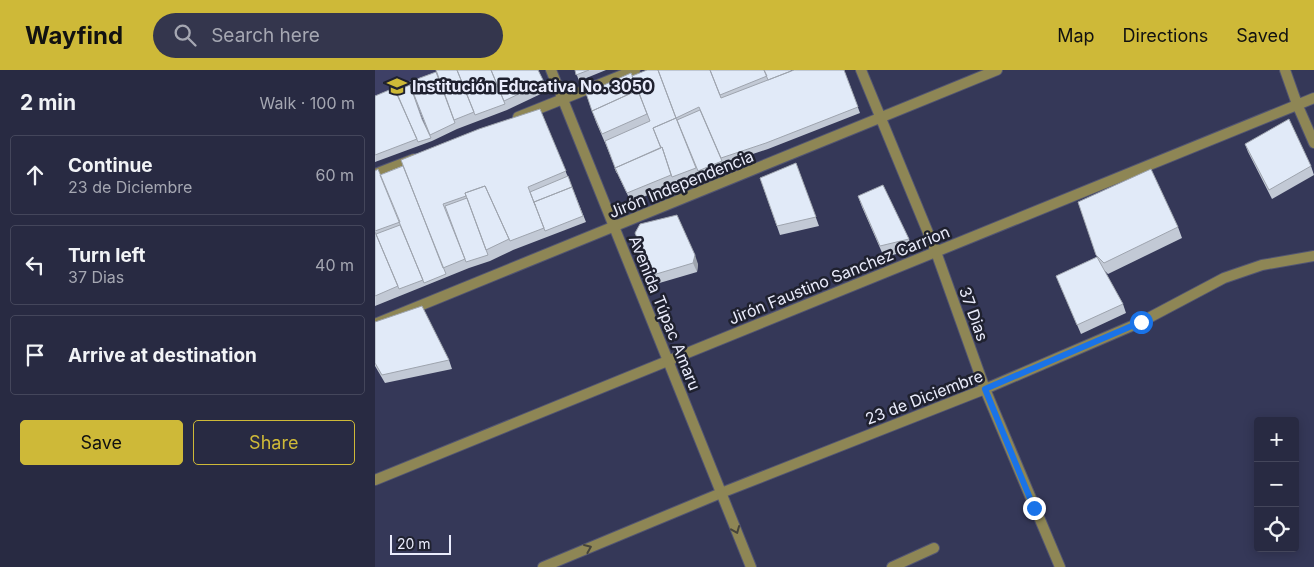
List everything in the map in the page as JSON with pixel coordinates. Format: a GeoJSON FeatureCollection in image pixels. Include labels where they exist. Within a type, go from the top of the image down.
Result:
{"type":"FeatureCollection","features":[{"type":"Feature","properties":{"kind":"street","name":"Avenida Túpac Amaru"},"geometry":{"type":"LineString","coordinates":[[551,70],[751,567]]}},
{"type":"Feature","properties":{"kind":"street"},"geometry":{"type":"LineString","coordinates":[[510,120],[635,70]]}},
{"type":"Feature","properties":{"kind":"street","name":"37 Dias"},"geometry":{"type":"LineString","coordinates":[[861,70],[936,252],[985,389],[1060,567]]}},
{"type":"Feature","properties":{"kind":"street","name":"Jirón Independencia"},"geometry":{"type":"LineString","coordinates":[[375,324],[615,228],[997,70]]}},
{"type":"Feature","properties":{"kind":"street"},"geometry":{"type":"LineString","coordinates":[[1285,70],[1314,143]]}},
{"type":"Feature","properties":{"kind":"street","name":"Jirón Faustino Sanchez Carrion"},"geometry":{"type":"LineString","coordinates":[[375,480],[1314,98]]}},
{"type":"Feature","properties":{"kind":"street"},"geometry":{"type":"LineString","coordinates":[[375,174],[420,156]]}},
{"type":"Feature","properties":{"kind":"street","name":"23 de Diciembre"},"geometry":{"type":"LineString","coordinates":[[543,567],[721,492],[985,389],[1141,322],[1224,278],[1262,265],[1314,256]]}},
{"type":"Feature","properties":{"kind":"street"},"geometry":{"type":"LineString","coordinates":[[892,567],[934,548]]}},
{"type":"Feature","properties":{"kind":"shaded area","name":"Institución Educativa No. 3050"},"geometry":{"type":"Polygon","coordinates":[[[375,70],[458,70],[375,103],[375,70]]]}},
{"type":"Feature","properties":{"kind":"building"},"geometry":{"type":"Polygon","coordinates":[[[436,70],[457,70],[474,112],[454,120],[436,70]]]}},
{"type":"Feature","properties":{"kind":"building"},"geometry":{"type":"Polygon","coordinates":[[[457,70],[491,70],[505,104],[475,115],[457,70]]]}},
{"type":"Feature","properties":{"kind":"building"},"geometry":{"type":"Polygon","coordinates":[[[491,70],[538,70],[544,82],[504,101],[491,70]]]}},
{"type":"Feature","properties":{"kind":"building"},"geometry":{"type":"Polygon","coordinates":[[[575,70],[589,70],[576,75],[575,70]]]}},
{"type":"Feature","properties":{"kind":"building"},"geometry":{"type":"Polygon","coordinates":[[[647,70],[658,70],[676,118],[653,128],[661,148],[615,168],[605,141],[650,121],[632,76],[647,70]]]}},
{"type":"Feature","properties":{"kind":"building"},"geometry":{"type":"Polygon","coordinates":[[[658,70],[710,70],[721,98],[794,70],[844,70],[858,107],[766,143],[721,158],[699,107],[676,118],[658,70]]]}},
{"type":"Feature","properties":{"kind":"building"},"geometry":{"type":"Polygon","coordinates":[[[710,70],[764,70],[767,76],[720,95],[710,70]]]}},
{"type":"Feature","properties":{"kind":"building"},"geometry":{"type":"Polygon","coordinates":[[[764,70],[791,70],[791,71],[768,80],[764,70]]]}},
{"type":"Feature","properties":{"kind":"building"},"geometry":{"type":"Polygon","coordinates":[[[436,72],[455,123],[430,135],[409,82],[436,72]]]}},
{"type":"Feature","properties":{"kind":"building"},"geometry":{"type":"Polygon","coordinates":[[[631,73],[638,90],[592,111],[586,93],[631,73]]]}},
{"type":"Feature","properties":{"kind":"building"},"geometry":{"type":"Polygon","coordinates":[[[410,85],[431,138],[418,142],[396,91],[410,85]]]}},
{"type":"Feature","properties":{"kind":"building"},"geometry":{"type":"Polygon","coordinates":[[[394,88],[417,139],[375,155],[375,96],[394,88]]]}},
{"type":"Feature","properties":{"kind":"building"},"geometry":{"type":"Polygon","coordinates":[[[638,90],[647,114],[602,134],[592,111],[638,90]]]}},
{"type":"Feature","properties":{"kind":"building"},"geometry":{"type":"Polygon","coordinates":[[[540,109],[566,171],[528,187],[544,228],[510,241],[485,186],[465,193],[466,196],[443,204],[465,259],[443,268],[401,160],[479,129],[540,109]]]}},
{"type":"Feature","properties":{"kind":"building"},"geometry":{"type":"Polygon","coordinates":[[[700,110],[722,161],[698,171],[677,120],[700,110]]]}},
{"type":"Feature","properties":{"kind":"building"},"geometry":{"type":"Polygon","coordinates":[[[676,118],[696,168],[672,177],[662,147],[653,128],[676,118]]]}},
{"type":"Feature","properties":{"kind":"building"},"geometry":{"type":"Polygon","coordinates":[[[1289,119],[1311,166],[1269,190],[1245,144],[1289,119]]]}},
{"type":"Feature","properties":{"kind":"building"},"geometry":{"type":"Polygon","coordinates":[[[662,147],[671,175],[627,193],[615,168],[662,147]]]}},
{"type":"Feature","properties":{"kind":"building"},"geometry":{"type":"Polygon","coordinates":[[[796,163],[816,217],[777,226],[760,178],[796,163]]]}},
{"type":"Feature","properties":{"kind":"building"},"geometry":{"type":"Polygon","coordinates":[[[403,166],[446,274],[424,283],[380,175],[403,166]]]}},
{"type":"Feature","properties":{"kind":"building"},"geometry":{"type":"Polygon","coordinates":[[[378,169],[400,222],[375,231],[375,171],[378,169]]]}},
{"type":"Feature","properties":{"kind":"building"},"geometry":{"type":"Polygon","coordinates":[[[1151,169],[1178,227],[1104,263],[1096,255],[1078,202],[1151,169]]]}},
{"type":"Feature","properties":{"kind":"building"},"geometry":{"type":"Polygon","coordinates":[[[568,176],[572,187],[534,202],[535,205],[530,192],[568,176]]]}},
{"type":"Feature","properties":{"kind":"building"},"geometry":{"type":"Polygon","coordinates":[[[883,185],[909,239],[880,246],[858,196],[883,185]]]}},
{"type":"Feature","properties":{"kind":"building"},"geometry":{"type":"Polygon","coordinates":[[[485,186],[509,239],[486,250],[465,193],[485,186]]]}},
{"type":"Feature","properties":{"kind":"building"},"geometry":{"type":"Polygon","coordinates":[[[572,187],[583,216],[545,231],[534,202],[572,187]]]}},
{"type":"Feature","properties":{"kind":"building"},"geometry":{"type":"Polygon","coordinates":[[[467,198],[488,255],[466,262],[445,206],[467,198]]]}},
{"type":"Feature","properties":{"kind":"building"},"geometry":{"type":"Polygon","coordinates":[[[677,215],[695,255],[693,263],[653,275],[635,233],[640,224],[677,215]]]}},
{"type":"Feature","properties":{"kind":"building"},"geometry":{"type":"Polygon","coordinates":[[[400,225],[423,280],[399,289],[376,234],[400,225]]]}},
{"type":"Feature","properties":{"kind":"building"},"geometry":{"type":"Polygon","coordinates":[[[375,232],[398,286],[375,296],[375,232]]]}},
{"type":"Feature","properties":{"kind":"building"},"geometry":{"type":"Polygon","coordinates":[[[1097,257],[1123,304],[1077,325],[1056,276],[1097,257]]]}},
{"type":"Feature","properties":{"kind":"building"},"geometry":{"type":"Polygon","coordinates":[[[422,306],[449,360],[382,375],[375,363],[375,322],[422,306]]]}},
{"type":"Feature","properties":{"kind":"place","name":"Institución Educativa No. 3050"},"geometry":{"type":"Point","coordinates":[397,86]}},
{"type":"Feature","properties":{"kind":"route"},"geometry":{"type":"LineString","coordinates":[[1034,508],[985,389],[1141,322]]}}]}
